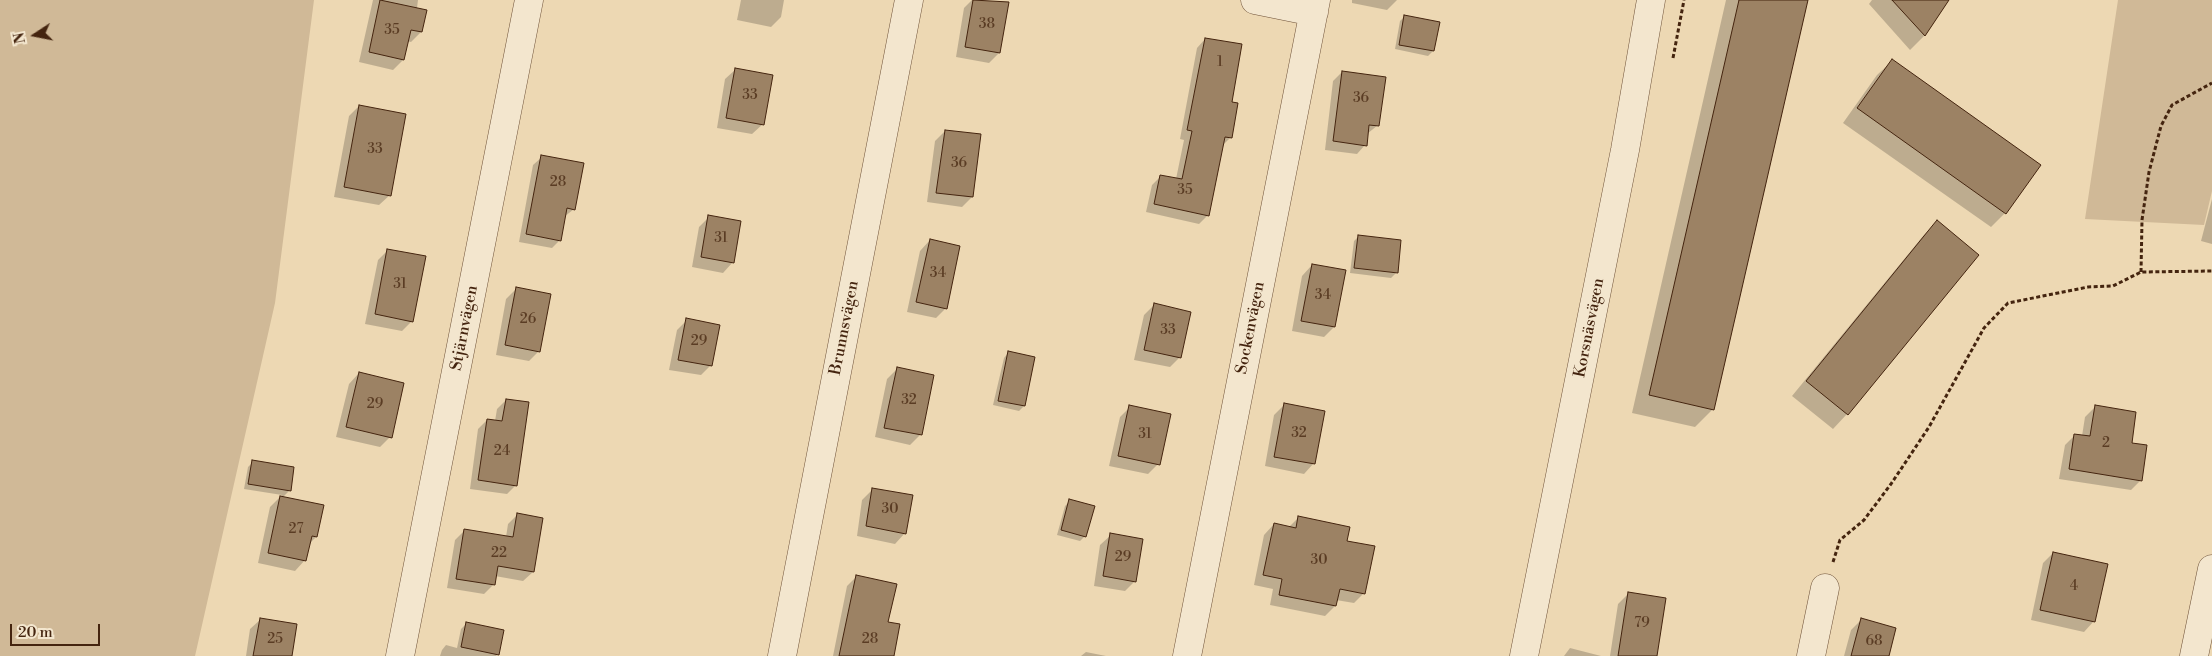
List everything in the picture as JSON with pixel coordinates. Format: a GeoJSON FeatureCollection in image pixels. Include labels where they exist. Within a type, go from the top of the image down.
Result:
{"type":"FeatureCollection","features":[{"type":"Feature","properties":{"kind":"street","name":"Stjärnvägen"},"geometry":{"type":"LineString","coordinates":[[400,656],[529,0]]}},
{"type":"Feature","properties":{"kind":"street","name":"Brunnsvägen"},"geometry":{"type":"LineString","coordinates":[[782,656],[909,0]]}},
{"type":"Feature","properties":{"kind":"street"},"geometry":{"type":"LineString","coordinates":[[1254,0],[1315,6]]}},
{"type":"Feature","properties":{"kind":"street","name":"Korsnäsvägen"},"geometry":{"type":"LineString","coordinates":[[1524,656],[1625,150],[1651,0]]}},
{"type":"Feature","properties":{"kind":"street","name":"Sockenvägen"},"geometry":{"type":"LineString","coordinates":[[1186,656],[1315,6]]}},
{"type":"Feature","properties":{"kind":"street"},"geometry":{"type":"LineString","coordinates":[[2201,654],[2212,569]]}},
{"type":"Feature","properties":{"kind":"street"},"geometry":{"type":"LineString","coordinates":[[1811,656],[1825,588]]}},
{"type":"Feature","properties":{"kind":"path"},"geometry":{"type":"LineString","coordinates":[[2141,272],[2142,220],[2149,172],[2161,126],[2172,105],[2212,83]]}},
{"type":"Feature","properties":{"kind":"path"},"geometry":{"type":"LineString","coordinates":[[1825,588],[1840,540],[1864,520],[1890,484],[1949,393],[1984,328],[2008,303],[2088,287],[2113,286],[2141,272],[2212,271]]}},
{"type":"Feature","properties":{"kind":"shaded area"},"geometry":{"type":"Polygon","coordinates":[[[0,0],[314,0],[275,303],[195,656],[0,656],[0,0]]]}},
{"type":"Feature","properties":{"kind":"shaded area"},"geometry":{"type":"Polygon","coordinates":[[[2118,0],[2212,0],[2212,191],[2204,225],[2085,219],[2118,0]]]}},
{"type":"Feature","properties":{"kind":"building"},"geometry":{"type":"Polygon","coordinates":[[[380,0],[427,10],[422,32],[411,30],[404,60],[369,52],[380,0]]]}},
{"type":"Feature","properties":{"kind":"building"},"geometry":{"type":"Polygon","coordinates":[[[973,0],[1009,2],[1000,53],[965,47],[973,0]]]}},
{"type":"Feature","properties":{"kind":"building"},"geometry":{"type":"Polygon","coordinates":[[[1739,0],[1808,0],[1714,410],[1649,395],[1739,0]]]}},
{"type":"Feature","properties":{"kind":"building"},"geometry":{"type":"Polygon","coordinates":[[[1892,0],[1949,0],[1925,36],[1892,0]]]}},
{"type":"Feature","properties":{"kind":"building"},"geometry":{"type":"Polygon","coordinates":[[[1404,15],[1440,22],[1434,51],[1399,45],[1404,15]]]}},
{"type":"Feature","properties":{"kind":"building"},"geometry":{"type":"Polygon","coordinates":[[[1205,38],[1242,44],[1232,102],[1238,103],[1232,138],[1225,137],[1209,216],[1154,204],[1160,175],[1182,179],[1192,131],[1187,130],[1205,38]]]}},
{"type":"Feature","properties":{"kind":"building"},"geometry":{"type":"Polygon","coordinates":[[[1892,59],[2041,165],[2006,214],[1857,108],[1892,59]]]}},
{"type":"Feature","properties":{"kind":"building"},"geometry":{"type":"Polygon","coordinates":[[[735,68],[773,75],[764,125],[726,118],[735,68]]]}},
{"type":"Feature","properties":{"kind":"building"},"geometry":{"type":"Polygon","coordinates":[[[1342,71],[1386,77],[1379,126],[1369,125],[1367,146],[1333,141],[1342,71]]]}},
{"type":"Feature","properties":{"kind":"building"},"geometry":{"type":"Polygon","coordinates":[[[359,105],[406,114],[391,196],[344,187],[359,105]]]}},
{"type":"Feature","properties":{"kind":"building"},"geometry":{"type":"Polygon","coordinates":[[[945,130],[981,134],[973,197],[936,193],[945,130]]]}},
{"type":"Feature","properties":{"kind":"building"},"geometry":{"type":"Polygon","coordinates":[[[541,155],[584,163],[575,210],[567,208],[561,241],[526,234],[541,155]]]}},
{"type":"Feature","properties":{"kind":"building"},"geometry":{"type":"Polygon","coordinates":[[[708,215],[741,221],[734,263],[701,257],[708,215]]]}},
{"type":"Feature","properties":{"kind":"building"},"geometry":{"type":"Polygon","coordinates":[[[1937,220],[1979,255],[1848,415],[1806,381],[1937,220]]]}},
{"type":"Feature","properties":{"kind":"building"},"geometry":{"type":"Polygon","coordinates":[[[1358,235],[1401,240],[1398,273],[1354,268],[1358,235]]]}},
{"type":"Feature","properties":{"kind":"building"},"geometry":{"type":"Polygon","coordinates":[[[930,239],[960,246],[947,309],[916,302],[930,239]]]}},
{"type":"Feature","properties":{"kind":"building"},"geometry":{"type":"Polygon","coordinates":[[[387,249],[426,256],[413,322],[375,314],[387,249]]]}},
{"type":"Feature","properties":{"kind":"building"},"geometry":{"type":"Polygon","coordinates":[[[1312,264],[1346,270],[1335,327],[1301,321],[1312,264]]]}},
{"type":"Feature","properties":{"kind":"building"},"geometry":{"type":"Polygon","coordinates":[[[516,287],[551,294],[540,352],[505,345],[516,287]]]}},
{"type":"Feature","properties":{"kind":"building"},"geometry":{"type":"Polygon","coordinates":[[[1154,303],[1191,312],[1181,358],[1144,350],[1154,303]]]}},
{"type":"Feature","properties":{"kind":"building"},"geometry":{"type":"Polygon","coordinates":[[[686,318],[720,325],[712,366],[678,360],[686,318]]]}},
{"type":"Feature","properties":{"kind":"building"},"geometry":{"type":"Polygon","coordinates":[[[1008,351],[1035,357],[1025,406],[998,401],[1008,351]]]}},
{"type":"Feature","properties":{"kind":"building"},"geometry":{"type":"Polygon","coordinates":[[[897,367],[934,375],[922,435],[884,428],[897,367]]]}},
{"type":"Feature","properties":{"kind":"building"},"geometry":{"type":"Polygon","coordinates":[[[359,372],[404,383],[392,438],[346,427],[359,372]]]}},
{"type":"Feature","properties":{"kind":"building"},"geometry":{"type":"Polygon","coordinates":[[[506,399],[529,402],[517,486],[478,480],[487,419],[502,421],[506,399]]]}},
{"type":"Feature","properties":{"kind":"building"},"geometry":{"type":"Polygon","coordinates":[[[1284,403],[1325,411],[1315,464],[1274,457],[1284,403]]]}},
{"type":"Feature","properties":{"kind":"building"},"geometry":{"type":"Polygon","coordinates":[[[1129,405],[1171,414],[1160,465],[1118,456],[1129,405]]]}},
{"type":"Feature","properties":{"kind":"building"},"geometry":{"type":"Polygon","coordinates":[[[2095,405],[2136,412],[2132,443],[2147,445],[2142,481],[2069,469],[2074,434],[2090,436],[2095,405]]]}},
{"type":"Feature","properties":{"kind":"building"},"geometry":{"type":"Polygon","coordinates":[[[252,460],[294,467],[291,491],[248,484],[252,460]]]}},
{"type":"Feature","properties":{"kind":"building"},"geometry":{"type":"Polygon","coordinates":[[[872,488],[913,495],[906,534],[866,526],[872,488]]]}},
{"type":"Feature","properties":{"kind":"building"},"geometry":{"type":"Polygon","coordinates":[[[280,496],[324,505],[317,537],[312,536],[306,561],[268,553],[280,496]]]}},
{"type":"Feature","properties":{"kind":"building"},"geometry":{"type":"Polygon","coordinates":[[[1069,499],[1095,506],[1086,537],[1061,530],[1069,499]]]}},
{"type":"Feature","properties":{"kind":"building"},"geometry":{"type":"Polygon","coordinates":[[[517,513],[543,518],[534,572],[498,566],[495,585],[456,579],[464,529],[513,537],[517,513]]]}},
{"type":"Feature","properties":{"kind":"building"},"geometry":{"type":"Polygon","coordinates":[[[1298,516],[1350,527],[1347,541],[1375,546],[1365,594],[1340,589],[1336,606],[1279,595],[1282,579],[1263,575],[1274,523],[1296,528],[1298,516]]]}},
{"type":"Feature","properties":{"kind":"building"},"geometry":{"type":"Polygon","coordinates":[[[1110,533],[1143,539],[1136,582],[1103,576],[1110,533]]]}},
{"type":"Feature","properties":{"kind":"building"},"geometry":{"type":"Polygon","coordinates":[[[2053,552],[2108,564],[2095,622],[2040,610],[2053,552]]]}},
{"type":"Feature","properties":{"kind":"building"},"geometry":{"type":"Polygon","coordinates":[[[856,575],[897,584],[888,622],[900,624],[894,656],[839,656],[856,575]]]}},
{"type":"Feature","properties":{"kind":"building"},"geometry":{"type":"Polygon","coordinates":[[[1628,592],[1666,598],[1657,656],[1618,656],[1628,592]]]}},
{"type":"Feature","properties":{"kind":"building"},"geometry":{"type":"Polygon","coordinates":[[[260,618],[297,624],[292,656],[253,656],[260,618]]]}},
{"type":"Feature","properties":{"kind":"building"},"geometry":{"type":"Polygon","coordinates":[[[1861,618],[1896,628],[1889,656],[1851,656],[1861,618]]]}},
{"type":"Feature","properties":{"kind":"building"},"geometry":{"type":"Polygon","coordinates":[[[466,622],[504,630],[499,655],[461,647],[466,622]]]}}]}
